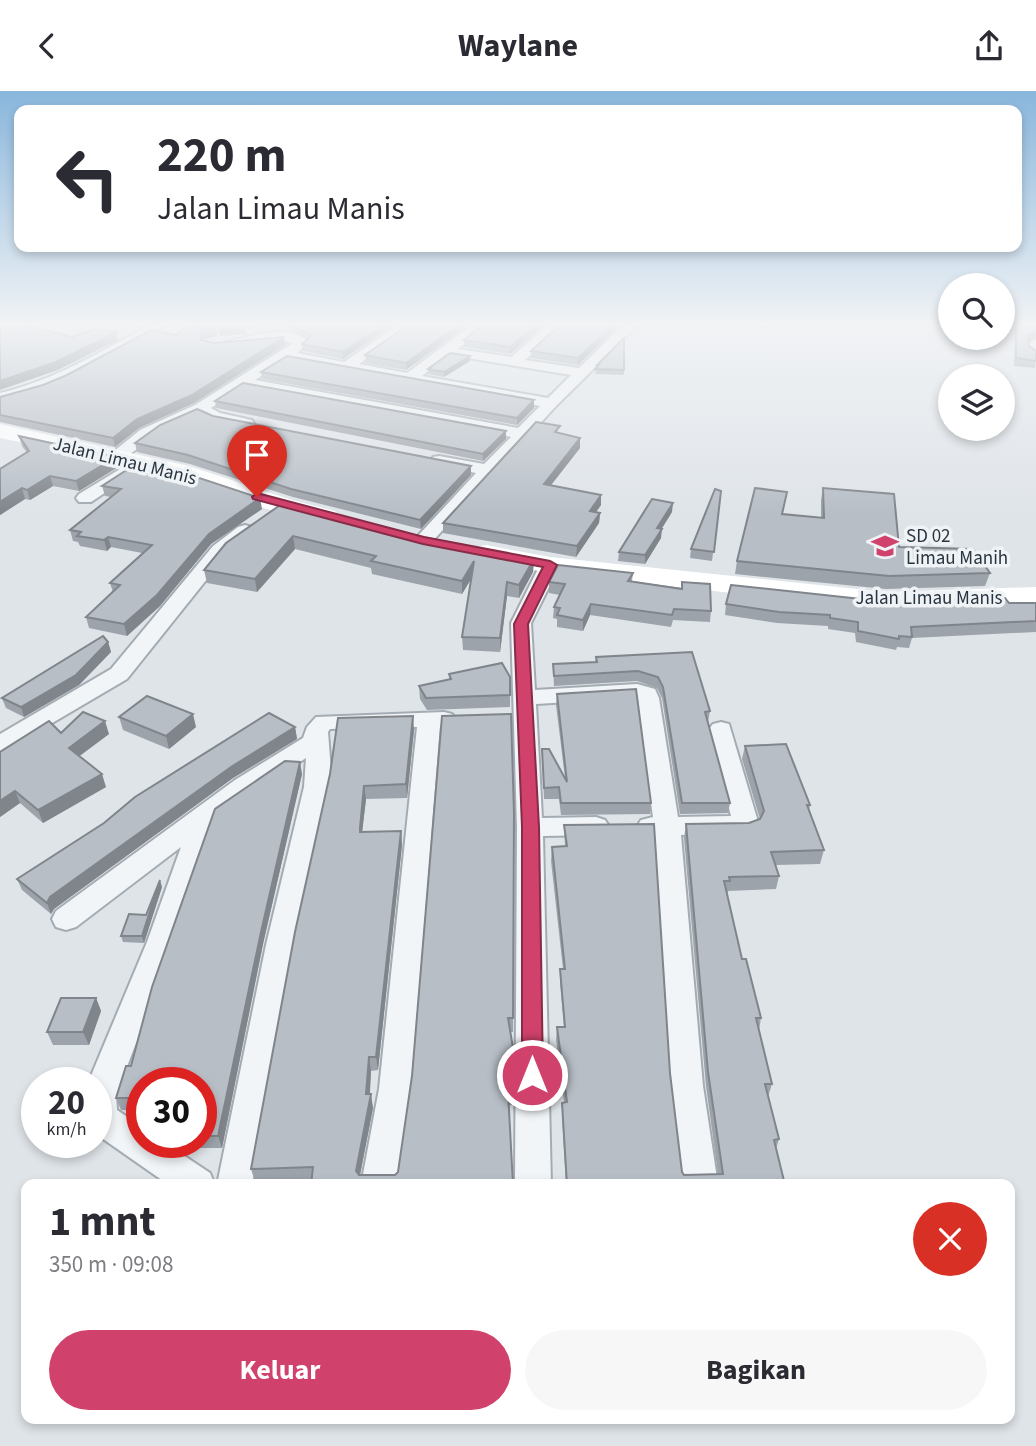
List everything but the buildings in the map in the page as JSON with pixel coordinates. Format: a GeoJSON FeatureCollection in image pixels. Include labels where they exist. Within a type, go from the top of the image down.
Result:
{"type":"FeatureCollection","features":[{"type":"Feature","properties":{"kind":"street"},"geometry":{"type":"LineString","coordinates":[[0,398],[42,387]]}},
{"type":"Feature","properties":{"kind":"street"},"geometry":{"type":"LineString","coordinates":[[85,498],[128,459],[144,432],[161,422],[200,408],[232,387]]}},
{"type":"Feature","properties":{"kind":"street"},"geometry":{"type":"LineString","coordinates":[[268,387],[523,434]]}},
{"type":"Feature","properties":{"kind":"street"},"geometry":{"type":"LineString","coordinates":[[462,387],[551,403]]}},
{"type":"Feature","properties":{"kind":"street"},"geometry":{"type":"LineString","coordinates":[[423,540],[461,503],[487,470],[568,387]]}},
{"type":"Feature","properties":{"kind":"street"},"geometry":{"type":"LineString","coordinates":[[200,408],[215,417],[256,425]]}},
{"type":"Feature","properties":{"kind":"street","name":"Jalan Limau Manis"},"geometry":{"type":"LineString","coordinates":[[2,434],[180,471],[283,505],[347,521]]}},
{"type":"Feature","properties":{"kind":"street"},"geometry":{"type":"LineString","coordinates":[[419,457],[487,470]]}},
{"type":"Feature","properties":{"kind":"street"},"geometry":{"type":"LineString","coordinates":[[0,744],[119,674],[220,550],[283,505]]}},
{"type":"Feature","properties":{"kind":"street","name":"Jalan Limau Manis"},"geometry":{"type":"LineString","coordinates":[[398,534],[550,565],[886,601],[1036,596]]}},
{"type":"Feature","properties":{"kind":"street"},"geometry":{"type":"LineString","coordinates":[[533,1179],[530,827],[504,713],[521,624],[550,565]]}},
{"type":"Feature","properties":{"kind":"street"},"geometry":{"type":"LineString","coordinates":[[235,1179],[297,866],[316,795],[319,768],[314,742],[320,725],[324,722],[429,720],[504,713],[637,691],[647,694],[667,826],[687,1086],[699,1179]]}},
{"type":"Feature","properties":{"kind":"street"},"geometry":{"type":"LineString","coordinates":[[380,1179],[395,1089],[429,720]]}},
{"type":"Feature","properties":{"kind":"street"},"geometry":{"type":"LineString","coordinates":[[530,827],[746,825],[721,729]]}},
{"type":"Feature","properties":{"kind":"street"},"geometry":{"type":"LineString","coordinates":[[65,919],[244,786],[314,742]]}},
{"type":"Feature","properties":{"kind":"street"},"geometry":{"type":"LineString","coordinates":[[189,1179],[101,1118],[100,1095],[162,942],[205,816]]}},
{"type":"Feature","properties":{"kind":"place","name":"SD 02 Limau Manih"},"geometry":{"type":"Point","coordinates":[885,546]}},
{"type":"Feature","properties":{"kind":"route"},"geometry":{"type":"LineString","coordinates":[[257,497],[423,540],[550,565],[521,624],[530,827],[532,1075]]}}]}
